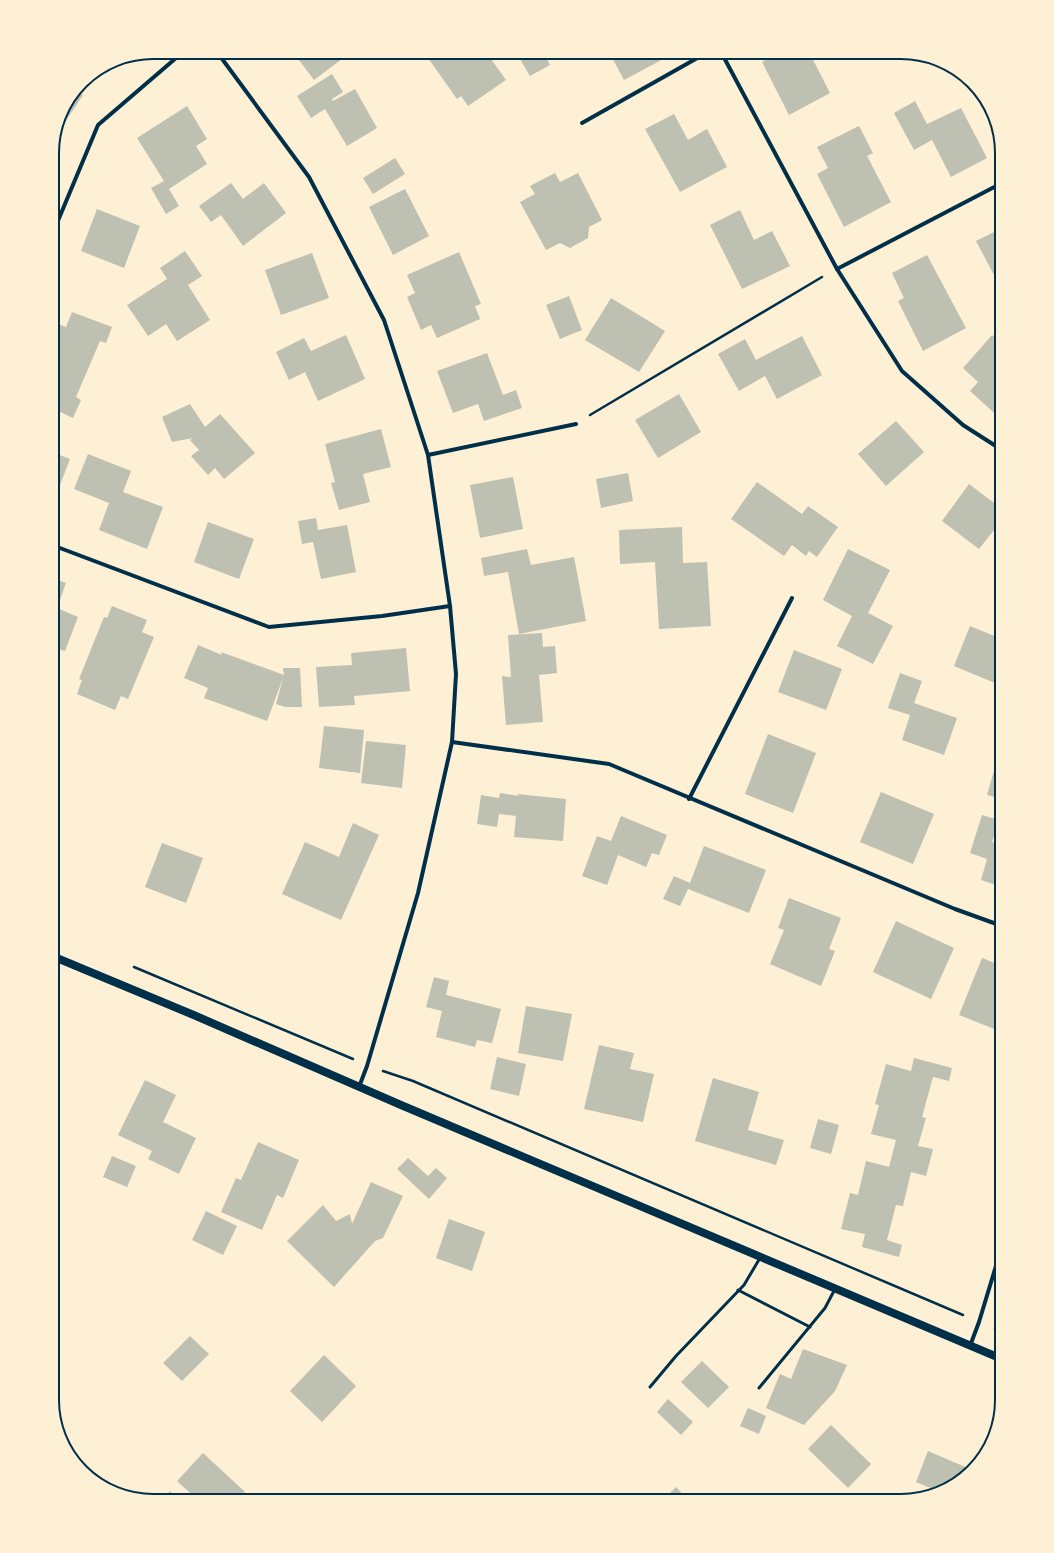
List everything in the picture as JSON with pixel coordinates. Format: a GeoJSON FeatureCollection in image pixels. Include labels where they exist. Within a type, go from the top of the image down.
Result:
{"type":"FeatureCollection","features":[{"type":"Feature","properties":{"kind":"main road"},"geometry":{"type":"LineString","coordinates":[[59,959],[995,1356]]}},
{"type":"Feature","properties":{"kind":"street"},"geometry":{"type":"LineString","coordinates":[[59,218],[98,125],[175,59]]}},
{"type":"Feature","properties":{"kind":"street"},"geometry":{"type":"LineString","coordinates":[[222,59],[309,177],[384,320],[428,455],[450,606],[456,674],[452,742],[418,893],[367,1066],[359,1087]]}},
{"type":"Feature","properties":{"kind":"street"},"geometry":{"type":"LineString","coordinates":[[582,123],[696,59]]}},
{"type":"Feature","properties":{"kind":"street"},"geometry":{"type":"LineString","coordinates":[[725,59],[837,268],[902,370],[963,425],[995,446]]}},
{"type":"Feature","properties":{"kind":"street"},"geometry":{"type":"LineString","coordinates":[[837,268],[995,187]]}},
{"type":"Feature","properties":{"kind":"street"},"geometry":{"type":"LineString","coordinates":[[428,455],[576,424]]}},
{"type":"Feature","properties":{"kind":"street"},"geometry":{"type":"LineString","coordinates":[[59,548],[270,627],[382,616],[450,606]]}},
{"type":"Feature","properties":{"kind":"street"},"geometry":{"type":"LineString","coordinates":[[689,799],[792,598]]}},
{"type":"Feature","properties":{"kind":"street"},"geometry":{"type":"LineString","coordinates":[[452,742],[609,764],[689,799],[955,909],[995,923]]}},
{"type":"Feature","properties":{"kind":"street"},"geometry":{"type":"LineString","coordinates":[[970,1346],[995,1269]]}},
{"type":"Feature","properties":{"kind":"lane"},"geometry":{"type":"LineString","coordinates":[[650,1387],[676,1356],[744,1285],[762,1257]]}},
{"type":"Feature","properties":{"kind":"lane"},"geometry":{"type":"LineString","coordinates":[[759,1388],[825,1308],[835,1289]]}},
{"type":"Feature","properties":{"kind":"lane"},"geometry":{"type":"LineString","coordinates":[[738,1290],[810,1327]]}},
{"type":"Feature","properties":{"kind":"path"},"geometry":{"type":"LineString","coordinates":[[576,424],[837,268]]}},
{"type":"Feature","properties":{"kind":"path"},"geometry":{"type":"LineString","coordinates":[[133,967],[367,1066],[409,1080],[995,1329]]}},
{"type":"Feature","properties":{"kind":"building"},"geometry":{"type":"Polygon","coordinates":[[[298,59],[342,59],[314,80],[298,59]]]}},
{"type":"Feature","properties":{"kind":"building"},"geometry":{"type":"Polygon","coordinates":[[[429,59],[491,59],[506,80],[468,106],[461,96],[457,99],[429,59]]]}},
{"type":"Feature","properties":{"kind":"building"},"geometry":{"type":"Polygon","coordinates":[[[520,59],[547,59],[550,65],[530,76],[520,59]]]}},
{"type":"Feature","properties":{"kind":"building"},"geometry":{"type":"Polygon","coordinates":[[[613,59],[663,59],[624,80],[613,59]]]}},
{"type":"Feature","properties":{"kind":"building"},"geometry":{"type":"Polygon","coordinates":[[[767,59],[813,59],[830,93],[789,115],[762,62],[767,59]]]}},
{"type":"Feature","properties":{"kind":"building"},"geometry":{"type":"Polygon","coordinates":[[[332,74],[343,92],[332,99],[333,101],[355,89],[377,128],[347,146],[325,109],[311,118],[297,96],[332,74]]]}},
{"type":"Feature","properties":{"kind":"building"},"geometry":{"type":"Polygon","coordinates":[[[80,93],[83,95],[64,124],[75,101],[80,93]]]}},
{"type":"Feature","properties":{"kind":"building"},"geometry":{"type":"Polygon","coordinates":[[[915,101],[927,124],[961,108],[987,158],[951,177],[932,140],[914,150],[894,113],[915,101]]]}},
{"type":"Feature","properties":{"kind":"building"},"geometry":{"type":"Polygon","coordinates":[[[187,106],[207,139],[196,146],[207,164],[169,189],[179,206],[166,214],[151,188],[164,181],[137,138],[187,106]]]}},
{"type":"Feature","properties":{"kind":"building"},"geometry":{"type":"Polygon","coordinates":[[[674,114],[688,140],[707,129],[727,167],[680,192],[645,129],[674,114]]]}},
{"type":"Feature","properties":{"kind":"building"},"geometry":{"type":"Polygon","coordinates":[[[859,126],[873,153],[867,156],[891,202],[844,227],[817,174],[828,168],[817,147],[859,126]]]}},
{"type":"Feature","properties":{"kind":"building"},"geometry":{"type":"Polygon","coordinates":[[[395,158],[405,174],[373,194],[363,178],[395,158]]]}},
{"type":"Feature","properties":{"kind":"building"},"geometry":{"type":"Polygon","coordinates":[[[555,173],[560,182],[578,173],[602,220],[589,227],[588,238],[570,248],[560,243],[546,250],[520,202],[535,194],[530,186],[555,173]]]}},
{"type":"Feature","properties":{"kind":"building"},"geometry":{"type":"Polygon","coordinates":[[[231,183],[243,199],[264,183],[286,213],[243,246],[221,215],[211,222],[199,206],[231,183]]]}},
{"type":"Feature","properties":{"kind":"building"},"geometry":{"type":"Polygon","coordinates":[[[405,189],[429,236],[393,255],[369,207],[405,189]]]}},
{"type":"Feature","properties":{"kind":"building"},"geometry":{"type":"Polygon","coordinates":[[[97,209],[140,226],[124,268],[81,251],[97,209]]]}},
{"type":"Feature","properties":{"kind":"building"},"geometry":{"type":"Polygon","coordinates":[[[740,210],[754,240],[772,231],[790,266],[742,289],[710,225],[740,210]]]}},
{"type":"Feature","properties":{"kind":"building"},"geometry":{"type":"Polygon","coordinates":[[[995,232],[995,277],[976,241],[995,232]]]}},
{"type":"Feature","properties":{"kind":"building"},"geometry":{"type":"Polygon","coordinates":[[[185,251],[202,276],[188,285],[210,320],[177,341],[166,324],[148,336],[127,305],[167,279],[160,268],[185,251]]]}},
{"type":"Feature","properties":{"kind":"building"},"geometry":{"type":"Polygon","coordinates":[[[459,252],[481,304],[475,306],[480,319],[437,338],[431,325],[421,330],[407,297],[415,293],[407,275],[459,252]]]}},
{"type":"Feature","properties":{"kind":"building"},"geometry":{"type":"Polygon","coordinates":[[[312,253],[329,298],[281,315],[265,270],[312,253]]]}},
{"type":"Feature","properties":{"kind":"building"},"geometry":{"type":"Polygon","coordinates":[[[927,255],[966,328],[923,351],[898,301],[904,298],[892,273],[927,255]]]}},
{"type":"Feature","properties":{"kind":"building"},"geometry":{"type":"Polygon","coordinates":[[[569,296],[582,330],[560,339],[546,305],[569,296]]]}},
{"type":"Feature","properties":{"kind":"building"},"geometry":{"type":"Polygon","coordinates":[[[611,298],[665,331],[639,372],[585,340],[611,298]]]}},
{"type":"Feature","properties":{"kind":"building"},"geometry":{"type":"Polygon","coordinates":[[[72,312],[112,327],[106,343],[100,341],[76,397],[81,400],[73,418],[59,411],[59,324],[66,327],[72,312]]]}},
{"type":"Feature","properties":{"kind":"building"},"geometry":{"type":"Polygon","coordinates":[[[346,335],[365,379],[318,401],[305,372],[289,380],[276,352],[304,338],[311,351],[346,335]]]}},
{"type":"Feature","properties":{"kind":"building"},"geometry":{"type":"Polygon","coordinates":[[[992,335],[995,338],[995,414],[970,391],[978,382],[963,368],[992,335]]]}},
{"type":"Feature","properties":{"kind":"building"},"geometry":{"type":"Polygon","coordinates":[[[802,336],[822,375],[777,399],[765,376],[739,391],[718,354],[745,339],[756,360],[802,336]]]}},
{"type":"Feature","properties":{"kind":"building"},"geometry":{"type":"Polygon","coordinates":[[[487,353],[503,395],[516,390],[522,408],[484,421],[478,404],[453,413],[437,371],[487,353]]]}},
{"type":"Feature","properties":{"kind":"building"},"geometry":{"type":"Polygon","coordinates":[[[679,394],[701,432],[658,458],[635,420],[679,394]]]}},
{"type":"Feature","properties":{"kind":"building"},"geometry":{"type":"Polygon","coordinates":[[[190,404],[205,427],[220,414],[255,453],[224,479],[215,468],[208,475],[191,456],[199,450],[190,440],[193,438],[172,442],[162,417],[190,404]]]}},
{"type":"Feature","properties":{"kind":"building"},"geometry":{"type":"Polygon","coordinates":[[[896,421],[924,452],[886,486],[858,454],[896,421]]]}},
{"type":"Feature","properties":{"kind":"building"},"geometry":{"type":"Polygon","coordinates":[[[381,429],[391,467],[363,474],[370,502],[339,510],[331,483],[335,482],[325,444],[381,429]]]}},
{"type":"Feature","properties":{"kind":"building"},"geometry":{"type":"Polygon","coordinates":[[[88,454],[131,471],[123,492],[163,507],[147,549],[99,530],[109,503],[74,489],[88,454]]]}},
{"type":"Feature","properties":{"kind":"building"},"geometry":{"type":"Polygon","coordinates":[[[59,455],[70,459],[59,488],[59,455]]]}},
{"type":"Feature","properties":{"kind":"building"},"geometry":{"type":"Polygon","coordinates":[[[628,473],[633,501],[601,508],[596,479],[628,473]]]}},
{"type":"Feature","properties":{"kind":"building"},"geometry":{"type":"Polygon","coordinates":[[[513,477],[523,529],[480,538],[470,485],[513,477]]]}},
{"type":"Feature","properties":{"kind":"building"},"geometry":{"type":"Polygon","coordinates":[[[757,482],[802,514],[808,506],[838,527],[817,557],[809,551],[806,556],[792,545],[784,556],[731,519],[757,482]]]}},
{"type":"Feature","properties":{"kind":"building"},"geometry":{"type":"Polygon","coordinates":[[[969,484],[995,504],[995,529],[979,549],[942,521],[969,484]]]}},
{"type":"Feature","properties":{"kind":"building"},"geometry":{"type":"Polygon","coordinates":[[[316,518],[318,530],[347,525],[356,572],[321,579],[313,542],[302,544],[298,521],[316,518]]]}},
{"type":"Feature","properties":{"kind":"building"},"geometry":{"type":"Polygon","coordinates":[[[208,522],[254,539],[239,579],[194,562],[208,522]]]}},
{"type":"Feature","properties":{"kind":"building"},"geometry":{"type":"Polygon","coordinates":[[[682,527],[683,563],[707,562],[711,626],[659,629],[655,562],[620,564],[619,530],[682,527]]]}},
{"type":"Feature","properties":{"kind":"building"},"geometry":{"type":"Polygon","coordinates":[[[527,549],[531,565],[574,557],[586,621],[519,634],[508,572],[484,576],[481,558],[527,549]]]}},
{"type":"Feature","properties":{"kind":"building"},"geometry":{"type":"Polygon","coordinates":[[[848,549],[890,570],[868,613],[893,626],[873,664],[837,646],[852,616],[823,600],[848,549]]]}},
{"type":"Feature","properties":{"kind":"building"},"geometry":{"type":"Polygon","coordinates":[[[59,580],[66,583],[59,602],[59,580]]]}},
{"type":"Feature","properties":{"kind":"building"},"geometry":{"type":"Polygon","coordinates":[[[112,606],[147,620],[142,632],[154,637],[128,699],[121,696],[115,710],[77,694],[82,680],[79,679],[104,617],[107,618],[112,606]]]}},
{"type":"Feature","properties":{"kind":"building"},"geometry":{"type":"Polygon","coordinates":[[[59,609],[78,617],[65,651],[59,649],[59,609]]]}},
{"type":"Feature","properties":{"kind":"building"},"geometry":{"type":"Polygon","coordinates":[[[970,626],[995,636],[995,683],[954,666],[970,626]]]}},
{"type":"Feature","properties":{"kind":"building"},"geometry":{"type":"Polygon","coordinates":[[[542,633],[543,647],[555,646],[557,673],[539,675],[543,722],[506,725],[502,676],[511,677],[508,635],[542,633]]]}},
{"type":"Feature","properties":{"kind":"building"},"geometry":{"type":"Polygon","coordinates":[[[198,645],[222,655],[221,652],[284,675],[283,668],[300,668],[302,707],[285,707],[276,704],[283,678],[267,721],[204,698],[208,688],[184,678],[198,645]]]}},
{"type":"Feature","properties":{"kind":"building"},"geometry":{"type":"Polygon","coordinates":[[[406,648],[410,691],[354,696],[355,705],[319,707],[316,667],[352,665],[351,653],[406,648]]]}},
{"type":"Feature","properties":{"kind":"building"},"geometry":{"type":"Polygon","coordinates":[[[794,650],[842,669],[826,710],[778,692],[794,650]]]}},
{"type":"Feature","properties":{"kind":"building"},"geometry":{"type":"Polygon","coordinates":[[[900,673],[922,681],[914,703],[957,718],[944,755],[902,740],[910,715],[888,708],[900,673]]]}},
{"type":"Feature","properties":{"kind":"building"},"geometry":{"type":"Polygon","coordinates":[[[324,726],[364,730],[360,773],[319,768],[324,726]]]}},
{"type":"Feature","properties":{"kind":"building"},"geometry":{"type":"Polygon","coordinates":[[[768,734],[816,753],[793,813],[745,794],[768,734]]]}},
{"type":"Feature","properties":{"kind":"building"},"geometry":{"type":"Polygon","coordinates":[[[366,741],[406,745],[402,788],[361,783],[366,741]]]}},
{"type":"Feature","properties":{"kind":"building"},"geometry":{"type":"Polygon","coordinates":[[[995,767],[995,797],[987,795],[995,767]]]}},
{"type":"Feature","properties":{"kind":"building"},"geometry":{"type":"Polygon","coordinates":[[[881,792],[934,814],[913,864],[860,842],[881,792]]]}},
{"type":"Feature","properties":{"kind":"building"},"geometry":{"type":"Polygon","coordinates":[[[500,793],[519,796],[517,794],[566,799],[563,841],[514,837],[516,816],[499,814],[497,827],[477,824],[481,795],[499,798],[500,793]]]}},
{"type":"Feature","properties":{"kind":"building"},"geometry":{"type":"Polygon","coordinates":[[[982,815],[995,819],[995,833],[992,842],[995,843],[995,885],[981,880],[987,859],[970,853],[982,815]]]}},
{"type":"Feature","properties":{"kind":"building"},"geometry":{"type":"Polygon","coordinates":[[[621,816],[667,835],[659,855],[652,853],[646,867],[618,855],[607,885],[582,876],[597,836],[611,841],[621,816]]]}},
{"type":"Feature","properties":{"kind":"building"},"geometry":{"type":"Polygon","coordinates":[[[353,823],[379,835],[341,920],[282,894],[305,842],[339,857],[353,823]]]}},
{"type":"Feature","properties":{"kind":"building"},"geometry":{"type":"Polygon","coordinates":[[[162,843],[203,858],[186,903],[145,887],[162,843]]]}},
{"type":"Feature","properties":{"kind":"building"},"geometry":{"type":"Polygon","coordinates":[[[704,846],[766,870],[749,913],[688,889],[680,906],[663,899],[674,876],[690,883],[704,846]]]}},
{"type":"Feature","properties":{"kind":"building"},"geometry":{"type":"Polygon","coordinates":[[[789,898],[841,918],[829,949],[835,951],[821,986],[770,964],[784,930],[778,928],[789,898]]]}},
{"type":"Feature","properties":{"kind":"building"},"geometry":{"type":"Polygon","coordinates":[[[896,921],[954,948],[931,999],[873,972],[896,921]]]}},
{"type":"Feature","properties":{"kind":"building"},"geometry":{"type":"Polygon","coordinates":[[[982,958],[995,963],[995,1029],[959,1015],[982,958]]]}},
{"type":"Feature","properties":{"kind":"building"},"geometry":{"type":"Polygon","coordinates":[[[434,977],[449,981],[446,995],[501,1009],[492,1043],[477,1040],[475,1047],[436,1037],[442,1011],[426,1007],[434,977]]]}},
{"type":"Feature","properties":{"kind":"building"},"geometry":{"type":"Polygon","coordinates":[[[526,1006],[572,1014],[563,1061],[518,1053],[526,1006]]]}},
{"type":"Feature","properties":{"kind":"building"},"geometry":{"type":"Polygon","coordinates":[[[599,1045],[634,1053],[630,1069],[654,1074],[643,1122],[584,1109],[599,1045]]]}},
{"type":"Feature","properties":{"kind":"building"},"geometry":{"type":"Polygon","coordinates":[[[497,1057],[526,1064],[519,1096],[490,1089],[497,1057]]]}},
{"type":"Feature","properties":{"kind":"building"},"geometry":{"type":"Polygon","coordinates":[[[914,1058],[952,1068],[949,1081],[933,1077],[922,1117],[926,1118],[918,1146],[933,1149],[926,1176],[911,1172],[903,1206],[896,1205],[887,1240],[902,1245],[899,1257],[862,1247],[865,1234],[841,1229],[850,1193],[858,1195],[866,1161],[889,1167],[896,1140],[871,1134],[879,1105],[875,1104],[886,1064],[911,1071],[914,1058]]]}},
{"type":"Feature","properties":{"kind":"building"},"geometry":{"type":"Polygon","coordinates":[[[713,1078],[759,1092],[748,1130],[784,1140],[776,1165],[695,1141],[713,1078]]]}},
{"type":"Feature","properties":{"kind":"building"},"geometry":{"type":"Polygon","coordinates":[[[145,1080],[176,1095],[163,1122],[196,1138],[179,1174],[148,1159],[152,1151],[118,1135],[145,1080]]]}},
{"type":"Feature","properties":{"kind":"building"},"geometry":{"type":"Polygon","coordinates":[[[818,1119],[839,1125],[831,1154],[810,1148],[818,1119]]]}},
{"type":"Feature","properties":{"kind":"building"},"geometry":{"type":"Polygon","coordinates":[[[258,1142],[299,1160],[283,1198],[277,1195],[262,1230],[221,1212],[236,1178],[241,1180],[258,1142]]]}},
{"type":"Feature","properties":{"kind":"building"},"geometry":{"type":"Polygon","coordinates":[[[112,1156],[136,1166],[127,1187],[103,1177],[112,1156]]]}},
{"type":"Feature","properties":{"kind":"building"},"geometry":{"type":"Polygon","coordinates":[[[408,1158],[428,1176],[436,1168],[447,1178],[429,1199],[397,1169],[408,1158]]]}},
{"type":"Feature","properties":{"kind":"building"},"geometry":{"type":"Polygon","coordinates":[[[371,1182],[403,1196],[383,1238],[375,1241],[334,1287],[287,1241],[323,1205],[336,1221],[350,1214],[352,1224],[371,1182]]]}},
{"type":"Feature","properties":{"kind":"building"},"geometry":{"type":"Polygon","coordinates":[[[206,1211],[237,1226],[223,1255],[192,1240],[206,1211]]]}},
{"type":"Feature","properties":{"kind":"building"},"geometry":{"type":"Polygon","coordinates":[[[449,1219],[485,1232],[472,1271],[436,1258],[449,1219]]]}},
{"type":"Feature","properties":{"kind":"building"},"geometry":{"type":"Polygon","coordinates":[[[190,1336],[209,1354],[182,1381],[163,1363],[190,1336]]]}},
{"type":"Feature","properties":{"kind":"building"},"geometry":{"type":"Polygon","coordinates":[[[803,1349],[847,1365],[835,1391],[804,1425],[766,1408],[780,1374],[791,1379],[803,1349]]]}},
{"type":"Feature","properties":{"kind":"building"},"geometry":{"type":"Polygon","coordinates":[[[324,1355],[356,1386],[322,1422],[290,1391],[324,1355]]]}},
{"type":"Feature","properties":{"kind":"building"},"geometry":{"type":"Polygon","coordinates":[[[702,1361],[729,1387],[708,1408],[681,1382],[702,1361]]]}},
{"type":"Feature","properties":{"kind":"building"},"geometry":{"type":"Polygon","coordinates":[[[668,1399],[693,1422],[681,1435],[657,1412],[668,1399]]]}},
{"type":"Feature","properties":{"kind":"building"},"geometry":{"type":"Polygon","coordinates":[[[748,1408],[766,1416],[759,1434],[740,1426],[748,1408]]]}},
{"type":"Feature","properties":{"kind":"building"},"geometry":{"type":"Polygon","coordinates":[[[831,1425],[871,1464],[848,1488],[808,1449],[831,1425]]]}},
{"type":"Feature","properties":{"kind":"building"},"geometry":{"type":"Polygon","coordinates":[[[928,1451],[967,1468],[958,1475],[932,1489],[916,1482],[928,1451]]]}},
{"type":"Feature","properties":{"kind":"building"},"geometry":{"type":"Polygon","coordinates":[[[203,1453],[245,1492],[243,1494],[191,1494],[177,1481],[203,1453]]]}},
{"type":"Feature","properties":{"kind":"building"},"geometry":{"type":"Polygon","coordinates":[[[676,1487],[682,1494],[669,1494],[676,1487]]]}}]}
